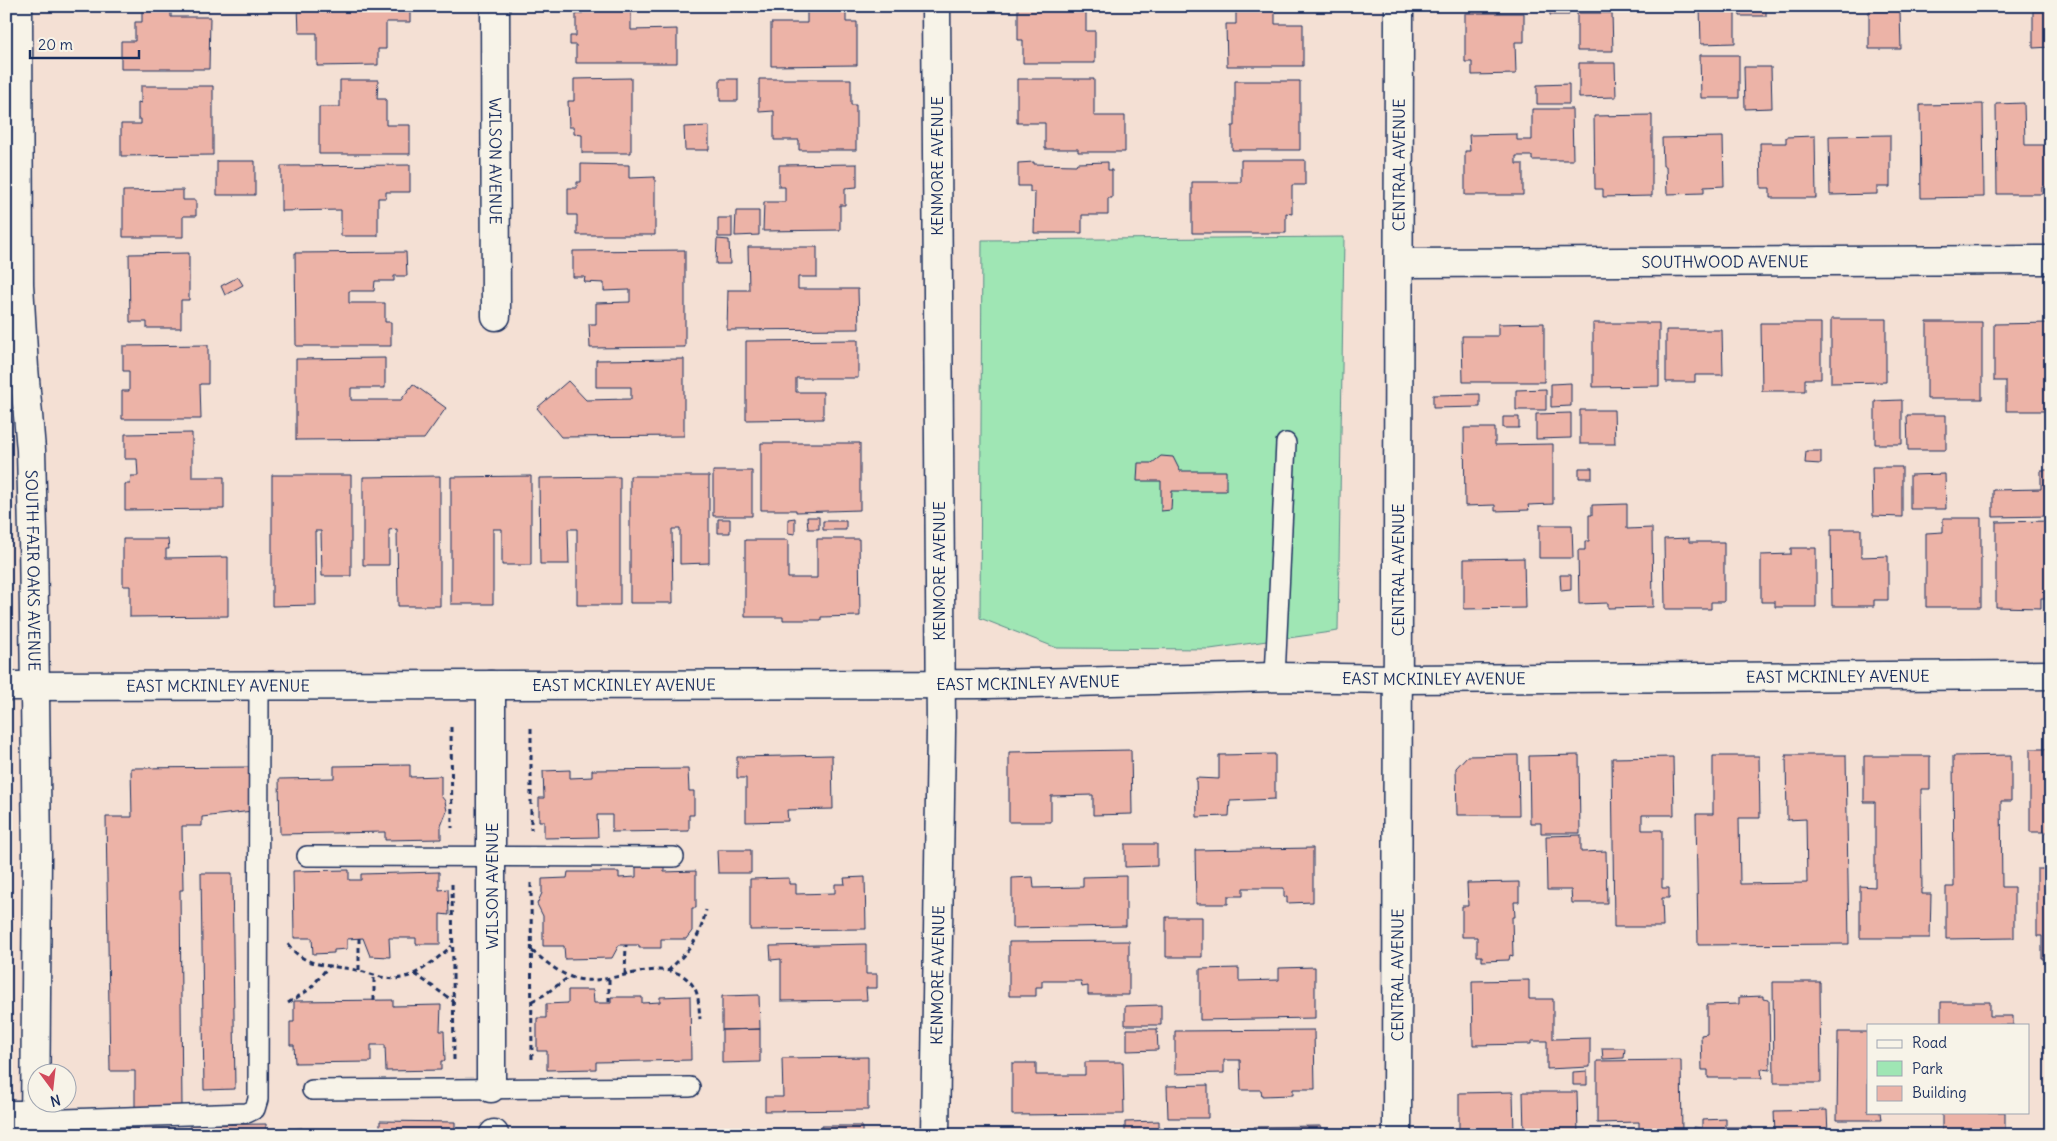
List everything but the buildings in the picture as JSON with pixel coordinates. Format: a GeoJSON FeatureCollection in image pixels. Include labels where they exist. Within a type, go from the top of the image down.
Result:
{"type":"FeatureCollection","features":[{"type":"Feature","properties":{"kind":"street","name":"SOUTH FAIR OAKS AVENUE"},"geometry":{"type":"LineString","coordinates":[[18,6],[19,284],[31,450],[37,855],[35,1123]]}},
{"type":"Feature","properties":{"kind":"street","name":"WILSON AVENUE"},"geometry":{"type":"LineString","coordinates":[[495,6],[496,316]]}},
{"type":"Feature","properties":{"kind":"street","name":"KENMORE AVENUE"},"geometry":{"type":"LineString","coordinates":[[935,1135],[941,730],[939,683],[936,6]]}},
{"type":"Feature","properties":{"kind":"street","name":"CENTRAL AVENUE"},"geometry":{"type":"LineString","coordinates":[[1397,1135],[1396,679],[1399,6]]}},
{"type":"Feature","properties":{"kind":"street","name":"SOUTHWOOD AVENUE"},"geometry":{"type":"LineString","coordinates":[[1399,263],[2051,260]]}},
{"type":"Feature","properties":{"kind":"street","name":"EAST MCKINLEY AVENUE"},"geometry":{"type":"LineString","coordinates":[[6,686],[988,684],[1275,677],[1396,679],[2051,675]]}},
{"type":"Feature","properties":{"kind":"street","name":"WILSON AVENUE"},"geometry":{"type":"LineString","coordinates":[[491,685],[492,1088]]}},
{"type":"Feature","properties":{"kind":"street"},"geometry":{"type":"LineString","coordinates":[[6,1115],[35,1123]]}},
{"type":"Feature","properties":{"kind":"lane"},"geometry":{"type":"LineString","coordinates":[[1275,677],[1286,443]]}},
{"type":"Feature","properties":{"kind":"lane"},"geometry":{"type":"LineString","coordinates":[[35,1123],[247,1113],[256,1109],[258,1099],[259,685]]}},
{"type":"Feature","properties":{"kind":"lane"},"geometry":{"type":"LineString","coordinates":[[307,856],[492,855],[674,857]]}},
{"type":"Feature","properties":{"kind":"lane"},"geometry":{"type":"LineString","coordinates":[[312,1090],[690,1087]]}},
{"type":"Feature","properties":{"kind":"path"},"geometry":{"type":"LineString","coordinates":[[452,727],[454,1088]]}},
{"type":"Feature","properties":{"kind":"path"},"geometry":{"type":"LineString","coordinates":[[531,728],[532,1088]]}},
{"type":"Feature","properties":{"kind":"path"},"geometry":{"type":"LineString","coordinates":[[668,971],[691,948],[701,931],[706,910]]}},
{"type":"Feature","properties":{"kind":"path"},"geometry":{"type":"LineString","coordinates":[[359,938],[359,970]]}},
{"type":"Feature","properties":{"kind":"path"},"geometry":{"type":"LineString","coordinates":[[285,940],[293,951],[306,960],[328,967],[359,970],[374,976],[400,979],[415,974],[453,946]]}},
{"type":"Feature","properties":{"kind":"path"},"geometry":{"type":"LineString","coordinates":[[625,974],[626,945]]}},
{"type":"Feature","properties":{"kind":"path"},"geometry":{"type":"LineString","coordinates":[[532,950],[563,974],[584,980],[609,979],[644,970],[668,971],[686,978],[696,990],[700,1019]]}},
{"type":"Feature","properties":{"kind":"path"},"geometry":{"type":"LineString","coordinates":[[287,1007],[289,1002],[310,989],[328,967]]}},
{"type":"Feature","properties":{"kind":"path"},"geometry":{"type":"LineString","coordinates":[[415,974],[453,1001]]}},
{"type":"Feature","properties":{"kind":"path"},"geometry":{"type":"LineString","coordinates":[[374,976],[374,1001]]}},
{"type":"Feature","properties":{"kind":"path"},"geometry":{"type":"LineString","coordinates":[[532,1001],[544,995],[569,976]]}},
{"type":"Feature","properties":{"kind":"path"},"geometry":{"type":"LineString","coordinates":[[609,979],[609,1003]]}},
{"type":"Feature","properties":{"kind":"green space"},"geometry":{"type":"Polygon","coordinates":[[[1344,237],[1338,631],[1210,649],[1057,648],[980,618],[982,240],[1344,237]]]}}]}
